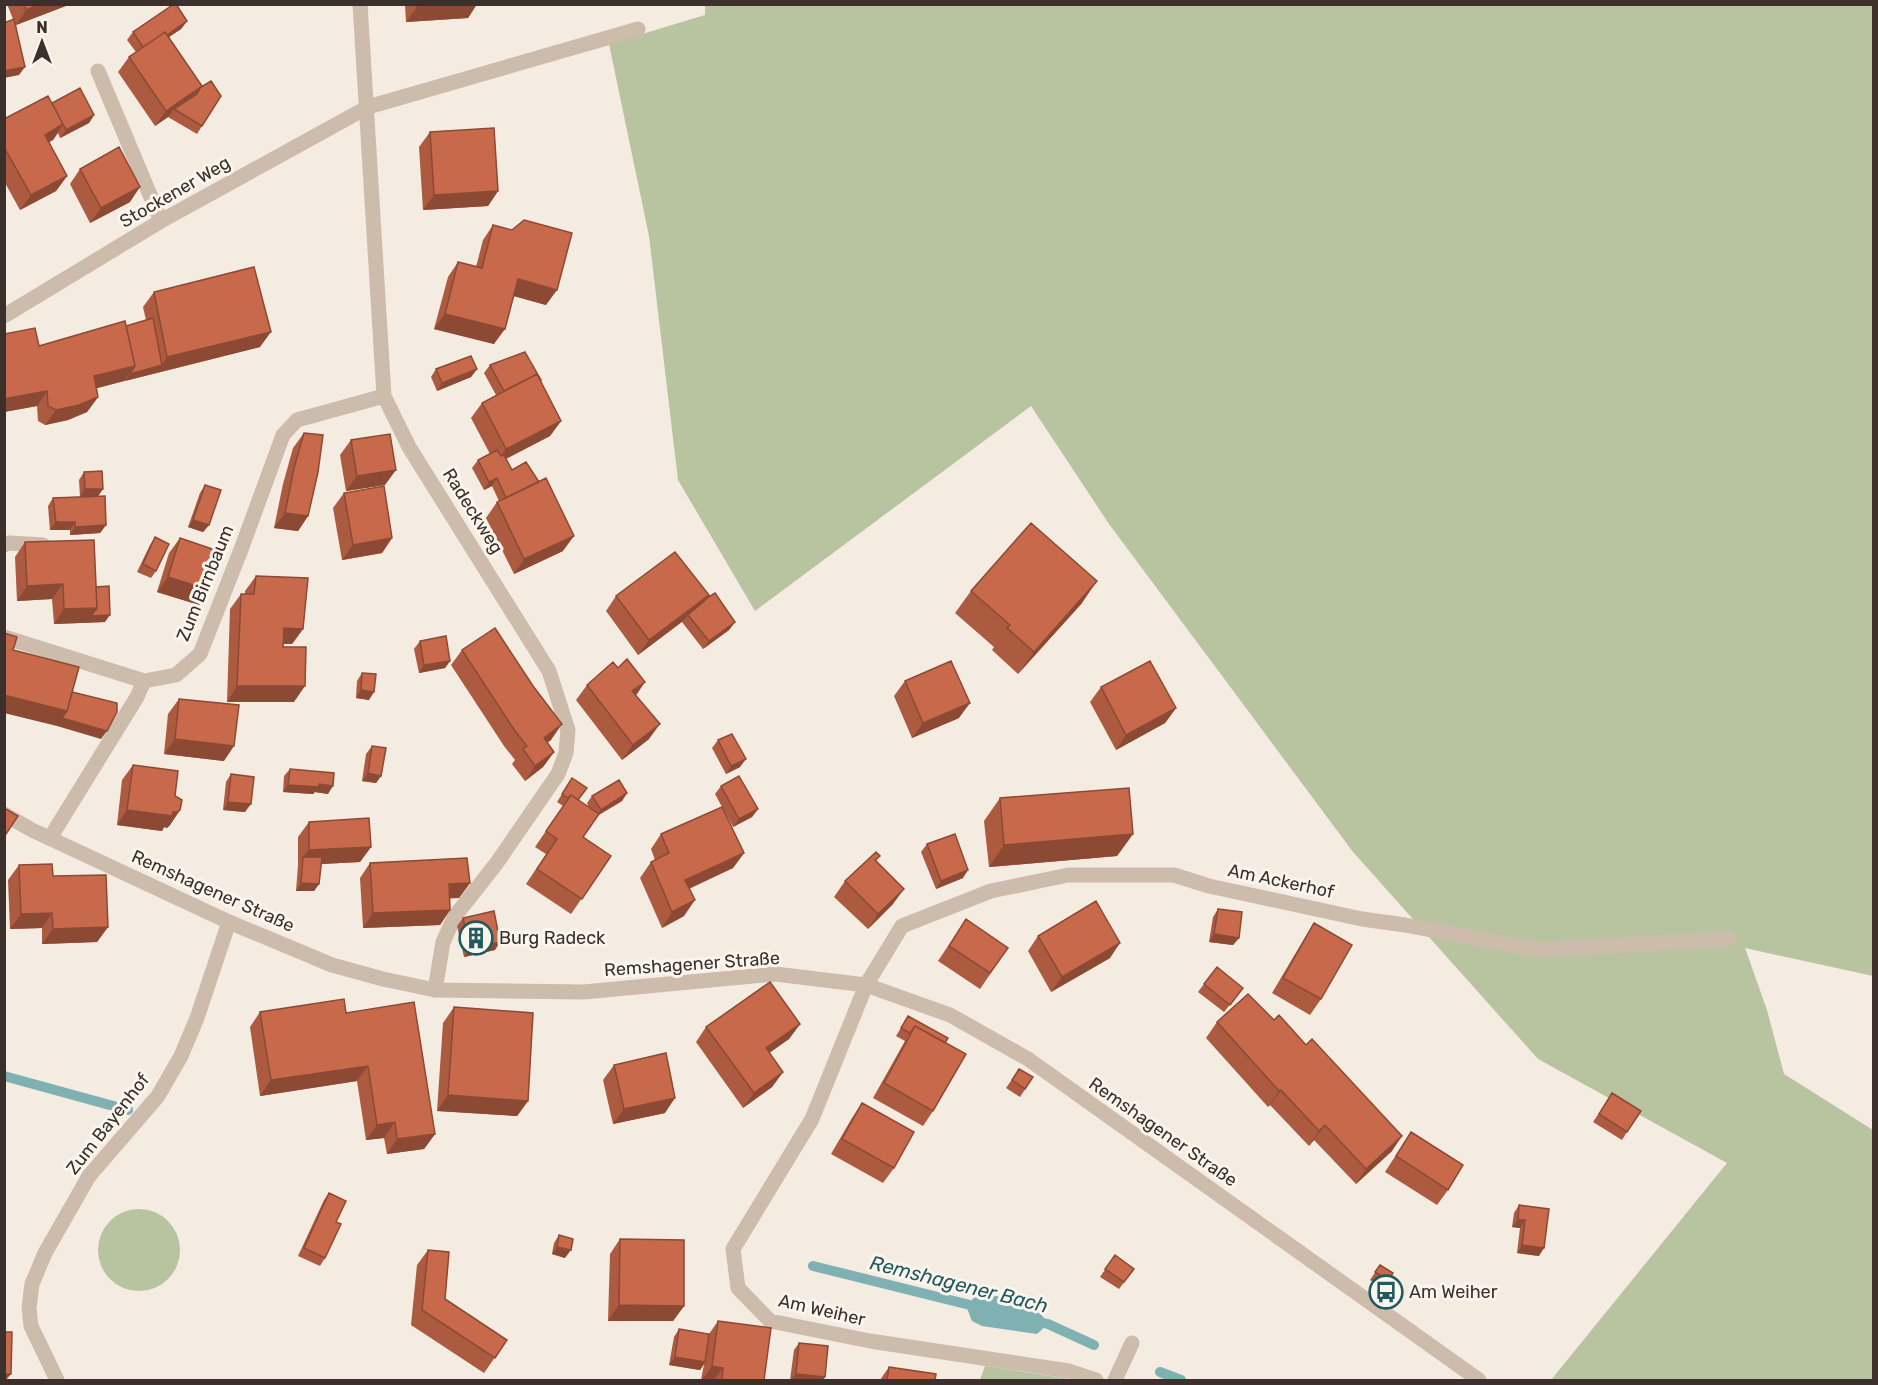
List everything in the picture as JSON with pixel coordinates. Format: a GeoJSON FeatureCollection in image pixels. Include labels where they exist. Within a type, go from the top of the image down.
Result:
{"type":"FeatureCollection","features":[{"type":"Feature","properties":{"kind":"street","name":"Radeckweg"},"geometry":{"type":"LineString","coordinates":[[360,4],[384,396],[409,447],[549,671],[568,730],[566,753],[558,774],[496,864],[455,916],[443,942],[435,990]]}},
{"type":"Feature","properties":{"kind":"street","name":"Stockener Weg"},"geometry":{"type":"LineString","coordinates":[[4,316],[161,221],[368,107],[638,29]]}},
{"type":"Feature","properties":{"kind":"street"},"geometry":{"type":"LineString","coordinates":[[98,71],[161,221]]}},
{"type":"Feature","properties":{"kind":"street","name":"Zum Birnbaum"},"geometry":{"type":"LineString","coordinates":[[4,637],[144,681],[176,675],[200,654],[283,435],[297,420],[384,396]]}},
{"type":"Feature","properties":{"kind":"street"},"geometry":{"type":"LineString","coordinates":[[4,545],[9,543],[63,546]]}},
{"type":"Feature","properties":{"kind":"street"},"geometry":{"type":"LineString","coordinates":[[51,838],[137,697],[144,681]]}},
{"type":"Feature","properties":{"kind":"street","name":"Remshagener Straße"},"geometry":{"type":"LineString","coordinates":[[4,814],[229,922],[332,965],[435,990],[584,992],[775,974],[866,985],[950,1014],[1028,1059],[1479,1380]]}},
{"type":"Feature","properties":{"kind":"street","name":"Am Ackerhof"},"geometry":{"type":"LineString","coordinates":[[866,985],[902,926],[991,891],[1068,875],[1174,875],[1209,886],[1362,919],[1538,950],[1728,939]]}},
{"type":"Feature","properties":{"kind":"street","name":"Zum Bayenhof"},"geometry":{"type":"LineString","coordinates":[[57,1380],[31,1326],[29,1308],[32,1284],[45,1253],[89,1176],[158,1096],[181,1056],[197,1018],[229,922]]}},
{"type":"Feature","properties":{"kind":"street","name":"Am Weiher"},"geometry":{"type":"LineString","coordinates":[[866,985],[812,1119],[733,1249],[738,1288],[770,1321],[870,1341],[1069,1371],[1096,1380]]}},
{"type":"Feature","properties":{"kind":"street"},"geometry":{"type":"LineString","coordinates":[[1115,1380],[1132,1343]]}},
{"type":"Feature","properties":{"kind":"green space"},"geometry":{"type":"Polygon","coordinates":[[[705,4],[1873,5],[1873,976],[1745,948],[1767,1010],[1784,1074],[1873,1130],[1873,1380],[1551,1380],[1727,1163],[1538,1059],[1353,852],[1109,524],[1031,406],[755,611],[678,480],[649,236],[609,44],[705,15],[705,4]]]}},
{"type":"Feature","properties":{"kind":"green space"},"geometry":{"type":"Polygon","coordinates":[[[131,1209],[147,1209],[162,1216],[173,1227],[180,1242],[177,1266],[168,1279],[147,1291],[131,1291],[116,1284],[105,1273],[98,1258],[98,1242],[105,1227],[116,1216],[131,1209]]]}},
{"type":"Feature","properties":{"kind":"green space"},"geometry":{"type":"Polygon","coordinates":[[[985,1366],[1064,1378],[1071,1380],[980,1380],[985,1366]]]}},
{"type":"Feature","properties":{"kind":"water"},"geometry":{"type":"Polygon","coordinates":[[[996,1296],[1034,1304],[1048,1324],[1037,1334],[982,1326],[972,1321],[967,1308],[974,1297],[996,1296]]]}},
{"type":"Feature","properties":{"kind":"building"},"geometry":{"type":"Polygon","coordinates":[[[24,4],[41,4],[26,10],[24,4]]]}},
{"type":"Feature","properties":{"kind":"building"},"geometry":{"type":"Polygon","coordinates":[[[174,4],[187,21],[167,35],[165,32],[143,47],[133,32],[174,4]]]}},
{"type":"Feature","properties":{"kind":"building"},"geometry":{"type":"Polygon","coordinates":[[[417,4],[447,4],[417,7],[417,4]]]}},
{"type":"Feature","properties":{"kind":"building"},"geometry":{"type":"Polygon","coordinates":[[[14,19],[25,67],[4,71],[4,23],[14,19]]]}},
{"type":"Feature","properties":{"kind":"building"},"geometry":{"type":"Polygon","coordinates":[[[165,32],[202,86],[166,111],[129,57],[165,32]]]}},
{"type":"Feature","properties":{"kind":"building"},"geometry":{"type":"Polygon","coordinates":[[[211,81],[221,96],[202,126],[174,109],[197,94],[201,87],[211,81]]]}},
{"type":"Feature","properties":{"kind":"building"},"geometry":{"type":"Polygon","coordinates":[[[80,88],[94,115],[66,130],[52,103],[80,88]]]}},
{"type":"Feature","properties":{"kind":"building"},"geometry":{"type":"Polygon","coordinates":[[[48,96],[63,124],[45,135],[67,176],[31,195],[4,147],[4,119],[48,96]]]}},
{"type":"Feature","properties":{"kind":"building"},"geometry":{"type":"Polygon","coordinates":[[[494,128],[498,191],[434,195],[430,132],[494,128]]]}},
{"type":"Feature","properties":{"kind":"building"},"geometry":{"type":"Polygon","coordinates":[[[119,147],[140,187],[101,208],[80,169],[119,147]]]}},
{"type":"Feature","properties":{"kind":"building"},"geometry":{"type":"Polygon","coordinates":[[[524,220],[572,233],[557,290],[518,279],[505,329],[445,314],[458,262],[482,268],[493,225],[512,230],[524,220]]]}},
{"type":"Feature","properties":{"kind":"building"},"geometry":{"type":"Polygon","coordinates":[[[254,267],[271,332],[167,357],[154,292],[254,267]]]}},
{"type":"Feature","properties":{"kind":"building"},"geometry":{"type":"Polygon","coordinates":[[[153,318],[162,365],[130,374],[135,366],[126,326],[153,318]]]}},
{"type":"Feature","properties":{"kind":"building"},"geometry":{"type":"Polygon","coordinates":[[[125,321],[135,366],[94,376],[98,397],[79,405],[56,410],[48,406],[47,391],[4,399],[4,334],[35,328],[39,346],[125,321]]]}},
{"type":"Feature","properties":{"kind":"building"},"geometry":{"type":"Polygon","coordinates":[[[525,352],[541,380],[537,374],[504,391],[490,365],[525,352]]]}},
{"type":"Feature","properties":{"kind":"building"},"geometry":{"type":"Polygon","coordinates":[[[471,356],[477,369],[442,383],[436,369],[471,356]]]}},
{"type":"Feature","properties":{"kind":"building"},"geometry":{"type":"Polygon","coordinates":[[[537,374],[561,421],[506,449],[482,403],[537,374]]]}},
{"type":"Feature","properties":{"kind":"building"},"geometry":{"type":"Polygon","coordinates":[[[304,433],[323,435],[318,472],[308,516],[285,513],[304,433]]]}},
{"type":"Feature","properties":{"kind":"building"},"geometry":{"type":"Polygon","coordinates":[[[390,434],[396,470],[357,476],[351,440],[390,434]]]}},
{"type":"Feature","properties":{"kind":"building"},"geometry":{"type":"Polygon","coordinates":[[[497,450],[501,456],[504,455],[512,470],[526,462],[539,482],[506,498],[497,478],[489,482],[478,460],[497,450]]]}},
{"type":"Feature","properties":{"kind":"building"},"geometry":{"type":"Polygon","coordinates":[[[102,471],[103,489],[85,489],[84,472],[102,471]]]}},
{"type":"Feature","properties":{"kind":"building"},"geometry":{"type":"Polygon","coordinates":[[[546,478],[574,536],[524,559],[497,502],[546,478]]]}},
{"type":"Feature","properties":{"kind":"building"},"geometry":{"type":"Polygon","coordinates":[[[205,485],[221,490],[209,525],[193,520],[205,485]]]}},
{"type":"Feature","properties":{"kind":"building"},"geometry":{"type":"Polygon","coordinates":[[[384,486],[392,538],[353,545],[344,493],[384,486]]]}},
{"type":"Feature","properties":{"kind":"building"},"geometry":{"type":"Polygon","coordinates":[[[105,496],[106,525],[75,527],[75,522],[56,522],[53,498],[105,496]]]}},
{"type":"Feature","properties":{"kind":"building"},"geometry":{"type":"Polygon","coordinates":[[[1031,523],[1097,581],[1034,652],[1007,628],[1010,625],[971,591],[1031,523]]]}},
{"type":"Feature","properties":{"kind":"building"},"geometry":{"type":"Polygon","coordinates":[[[155,537],[169,544],[156,571],[143,564],[155,537]]]}},
{"type":"Feature","properties":{"kind":"building"},"geometry":{"type":"Polygon","coordinates":[[[180,538],[221,552],[209,590],[168,577],[180,538]]]}},
{"type":"Feature","properties":{"kind":"building"},"geometry":{"type":"Polygon","coordinates":[[[94,540],[97,608],[64,609],[63,584],[27,586],[25,542],[94,540]]]}},
{"type":"Feature","properties":{"kind":"building"},"geometry":{"type":"Polygon","coordinates":[[[675,552],[709,595],[649,640],[616,596],[675,552]]]}},
{"type":"Feature","properties":{"kind":"building"},"geometry":{"type":"Polygon","coordinates":[[[256,576],[308,578],[303,629],[284,628],[283,647],[306,647],[305,686],[237,686],[241,594],[254,594],[256,576]]]}},
{"type":"Feature","properties":{"kind":"building"},"geometry":{"type":"Polygon","coordinates":[[[109,586],[110,615],[91,616],[97,608],[96,587],[109,586]]]}},
{"type":"Feature","properties":{"kind":"building"},"geometry":{"type":"Polygon","coordinates":[[[715,593],[735,622],[709,641],[688,615],[715,593]]]}},
{"type":"Feature","properties":{"kind":"building"},"geometry":{"type":"Polygon","coordinates":[[[495,628],[533,686],[562,724],[544,738],[554,752],[535,766],[523,749],[527,746],[462,650],[495,628]]]}},
{"type":"Feature","properties":{"kind":"building"},"geometry":{"type":"Polygon","coordinates":[[[4,633],[17,637],[13,650],[79,667],[67,711],[4,695],[4,633]]]}},
{"type":"Feature","properties":{"kind":"building"},"geometry":{"type":"Polygon","coordinates":[[[446,636],[450,661],[424,665],[420,641],[446,636]]]}},
{"type":"Feature","properties":{"kind":"building"},"geometry":{"type":"Polygon","coordinates":[[[627,659],[645,682],[632,691],[660,724],[633,745],[587,685],[613,662],[618,668],[627,659]]]}},
{"type":"Feature","properties":{"kind":"building"},"geometry":{"type":"Polygon","coordinates":[[[951,661],[970,703],[923,723],[905,681],[951,661]]]}},
{"type":"Feature","properties":{"kind":"building"},"geometry":{"type":"Polygon","coordinates":[[[1150,661],[1176,708],[1126,735],[1101,687],[1150,661]]]}},
{"type":"Feature","properties":{"kind":"building"},"geometry":{"type":"Polygon","coordinates":[[[362,673],[376,674],[374,692],[361,690],[362,673]]]}},
{"type":"Feature","properties":{"kind":"building"},"geometry":{"type":"Polygon","coordinates":[[[72,692],[117,703],[117,712],[107,731],[62,718],[67,711],[72,692]]]}},
{"type":"Feature","properties":{"kind":"building"},"geometry":{"type":"Polygon","coordinates":[[[179,699],[239,705],[234,746],[175,739],[179,699]]]}},
{"type":"Feature","properties":{"kind":"building"},"geometry":{"type":"Polygon","coordinates":[[[732,734],[746,759],[731,766],[718,740],[732,734]]]}},
{"type":"Feature","properties":{"kind":"building"},"geometry":{"type":"Polygon","coordinates":[[[372,746],[386,748],[381,776],[368,773],[372,746]]]}},
{"type":"Feature","properties":{"kind":"building"},"geometry":{"type":"Polygon","coordinates":[[[133,765],[178,771],[175,796],[182,800],[180,810],[173,812],[172,816],[127,810],[133,765]]]}},
{"type":"Feature","properties":{"kind":"building"},"geometry":{"type":"Polygon","coordinates":[[[290,769],[334,773],[333,786],[288,785],[290,769]]]}},
{"type":"Feature","properties":{"kind":"building"},"geometry":{"type":"Polygon","coordinates":[[[231,774],[254,777],[251,804],[228,802],[231,774]]]}},
{"type":"Feature","properties":{"kind":"building"},"geometry":{"type":"Polygon","coordinates":[[[739,776],[758,809],[739,819],[721,786],[739,776]]]}},
{"type":"Feature","properties":{"kind":"building"},"geometry":{"type":"Polygon","coordinates":[[[572,778],[587,788],[578,800],[571,795],[568,798],[562,794],[572,778]]]}},
{"type":"Feature","properties":{"kind":"building"},"geometry":{"type":"Polygon","coordinates":[[[619,780],[627,793],[601,810],[592,796],[619,780]]]}},
{"type":"Feature","properties":{"kind":"building"},"geometry":{"type":"Polygon","coordinates":[[[1129,788],[1133,834],[1004,845],[1000,798],[1129,788]]]}},
{"type":"Feature","properties":{"kind":"building"},"geometry":{"type":"Polygon","coordinates":[[[571,795],[599,814],[583,837],[611,856],[582,899],[537,869],[557,839],[546,831],[571,795]]]}},
{"type":"Feature","properties":{"kind":"building"},"geometry":{"type":"Polygon","coordinates":[[[722,807],[744,853],[685,880],[695,900],[672,912],[651,862],[669,853],[661,834],[722,807]]]}},
{"type":"Feature","properties":{"kind":"building"},"geometry":{"type":"Polygon","coordinates":[[[4,808],[18,816],[4,837],[4,808]]]}},
{"type":"Feature","properties":{"kind":"building"},"geometry":{"type":"Polygon","coordinates":[[[369,818],[371,847],[309,850],[309,822],[369,818]]]}},
{"type":"Feature","properties":{"kind":"building"},"geometry":{"type":"Polygon","coordinates":[[[955,834],[968,870],[941,881],[927,844],[955,834]]]}},
{"type":"Feature","properties":{"kind":"building"},"geometry":{"type":"Polygon","coordinates":[[[876,852],[880,856],[875,860],[904,889],[878,914],[845,881],[876,852]]]}},
{"type":"Feature","properties":{"kind":"building"},"geometry":{"type":"Polygon","coordinates":[[[303,857],[322,857],[319,884],[301,883],[303,857]]]}},
{"type":"Feature","properties":{"kind":"building"},"geometry":{"type":"Polygon","coordinates":[[[467,858],[470,883],[449,884],[450,910],[373,913],[370,863],[467,858]]]}},
{"type":"Feature","properties":{"kind":"building"},"geometry":{"type":"Polygon","coordinates":[[[52,864],[53,876],[106,875],[108,927],[53,929],[52,913],[21,914],[19,865],[52,864]]]}},
{"type":"Feature","properties":{"kind":"building"},"geometry":{"type":"Polygon","coordinates":[[[1096,901],[1120,943],[1062,977],[1038,936],[1096,901]]]}},
{"type":"Feature","properties":{"kind":"building"},"geometry":{"type":"Polygon","coordinates":[[[1218,909],[1242,912],[1239,938],[1214,934],[1218,909]]]}},
{"type":"Feature","properties":{"kind":"building","name":"Burg Radeck"},"geometry":{"type":"Polygon","coordinates":[[[494,911],[500,942],[470,949],[463,918],[494,911]]]}},
{"type":"Feature","properties":{"kind":"building"},"geometry":{"type":"Polygon","coordinates":[[[966,919],[1008,948],[990,973],[949,946],[966,919]]]}},
{"type":"Feature","properties":{"kind":"building"},"geometry":{"type":"Polygon","coordinates":[[[1314,923],[1352,945],[1321,999],[1283,978],[1314,923]]]}},
{"type":"Feature","properties":{"kind":"building"},"geometry":{"type":"Polygon","coordinates":[[[1217,967],[1243,988],[1230,1005],[1204,984],[1217,967]]]}},
{"type":"Feature","properties":{"kind":"building"},"geometry":{"type":"Polygon","coordinates":[[[770,982],[800,1024],[766,1048],[783,1072],[754,1093],[706,1027],[770,982]]]}},
{"type":"Feature","properties":{"kind":"building"},"geometry":{"type":"Polygon","coordinates":[[[1248,994],[1274,1020],[1279,1015],[1306,1045],[1312,1039],[1402,1136],[1366,1169],[1325,1125],[1319,1131],[1281,1090],[1279,1091],[1217,1022],[1248,994]]]}},
{"type":"Feature","properties":{"kind":"building"},"geometry":{"type":"Polygon","coordinates":[[[344,999],[346,1013],[414,1002],[435,1134],[397,1139],[395,1122],[377,1125],[368,1066],[271,1080],[260,1012],[344,999]]]}},
{"type":"Feature","properties":{"kind":"building"},"geometry":{"type":"Polygon","coordinates":[[[454,1007],[533,1013],[528,1101],[448,1095],[454,1007]]]}},
{"type":"Feature","properties":{"kind":"building"},"geometry":{"type":"Polygon","coordinates":[[[908,1016],[948,1038],[945,1043],[915,1026],[910,1033],[901,1028],[908,1016]]]}},
{"type":"Feature","properties":{"kind":"building"},"geometry":{"type":"Polygon","coordinates":[[[915,1026],[966,1054],[933,1111],[884,1083],[915,1026]]]}},
{"type":"Feature","properties":{"kind":"building"},"geometry":{"type":"Polygon","coordinates":[[[666,1053],[675,1098],[624,1109],[614,1065],[666,1053]]]}},
{"type":"Feature","properties":{"kind":"building"},"geometry":{"type":"Polygon","coordinates":[[[1019,1069],[1033,1077],[1025,1089],[1012,1080],[1019,1069]]]}},
{"type":"Feature","properties":{"kind":"building"},"geometry":{"type":"Polygon","coordinates":[[[1612,1093],[1641,1111],[1627,1132],[1599,1114],[1612,1093]]]}},
{"type":"Feature","properties":{"kind":"building"},"geometry":{"type":"Polygon","coordinates":[[[862,1103],[914,1132],[894,1168],[842,1139],[862,1103]]]}},
{"type":"Feature","properties":{"kind":"building"},"geometry":{"type":"Polygon","coordinates":[[[1411,1132],[1463,1165],[1448,1190],[1396,1156],[1411,1132]]]}},
{"type":"Feature","properties":{"kind":"building"},"geometry":{"type":"Polygon","coordinates":[[[329,1193],[346,1201],[336,1222],[341,1224],[325,1258],[304,1248],[329,1193]]]}},
{"type":"Feature","properties":{"kind":"building"},"geometry":{"type":"Polygon","coordinates":[[[1519,1205],[1549,1209],[1544,1248],[1522,1245],[1525,1220],[1518,1220],[1519,1205]]]}},
{"type":"Feature","properties":{"kind":"building"},"geometry":{"type":"Polygon","coordinates":[[[559,1235],[573,1239],[571,1250],[557,1247],[559,1235]]]}},
{"type":"Feature","properties":{"kind":"building"},"geometry":{"type":"Polygon","coordinates":[[[620,1239],[684,1240],[684,1306],[619,1305],[620,1239]]]}},
{"type":"Feature","properties":{"kind":"building"},"geometry":{"type":"Polygon","coordinates":[[[428,1250],[449,1252],[445,1299],[507,1340],[495,1358],[422,1310],[428,1250]]]}},
{"type":"Feature","properties":{"kind":"building"},"geometry":{"type":"Polygon","coordinates":[[[1115,1255],[1134,1269],[1124,1282],[1105,1269],[1115,1255]]]}},
{"type":"Feature","properties":{"kind":"building"},"geometry":{"type":"Polygon","coordinates":[[[1380,1265],[1393,1273],[1388,1280],[1375,1272],[1380,1265]]]}},
{"type":"Feature","properties":{"kind":"building"},"geometry":{"type":"Polygon","coordinates":[[[718,1321],[771,1328],[764,1380],[722,1380],[723,1368],[712,1366],[718,1321]]]}},
{"type":"Feature","properties":{"kind":"building"},"geometry":{"type":"Polygon","coordinates":[[[679,1329],[709,1334],[705,1362],[675,1357],[679,1329]]]}},
{"type":"Feature","properties":{"kind":"building"},"geometry":{"type":"Polygon","coordinates":[[[4,1332],[12,1332],[11,1374],[4,1374],[4,1332]]]}},
{"type":"Feature","properties":{"kind":"building"},"geometry":{"type":"Polygon","coordinates":[[[799,1343],[828,1346],[825,1377],[796,1374],[799,1343]]]}},
{"type":"Feature","properties":{"kind":"building"},"geometry":{"type":"Polygon","coordinates":[[[889,1367],[936,1374],[935,1380],[887,1380],[889,1367]]]}},
{"type":"Feature","properties":{"kind":"waterway","name":"Remshagener Bach"},"geometry":{"type":"LineString","coordinates":[[4,1076],[128,1110]]}},
{"type":"Feature","properties":{"kind":"waterway","name":"Remshagener Bach"},"geometry":{"type":"LineString","coordinates":[[813,1266],[982,1308]]}},
{"type":"Feature","properties":{"kind":"waterway","name":"Remshagener Bach"},"geometry":{"type":"LineString","coordinates":[[1035,1321],[1048,1324],[1094,1345]]}},
{"type":"Feature","properties":{"kind":"waterway","name":"Remshagener Bach"},"geometry":{"type":"LineString","coordinates":[[1160,1372],[1181,1380]]}},
{"type":"Feature","properties":{"kind":"place","name":"Burg Radeck"},"geometry":{"type":"Point","coordinates":[476,938]}},
{"type":"Feature","properties":{"kind":"place","name":"Am Weiher"},"geometry":{"type":"Point","coordinates":[1386,1292]}}]}
